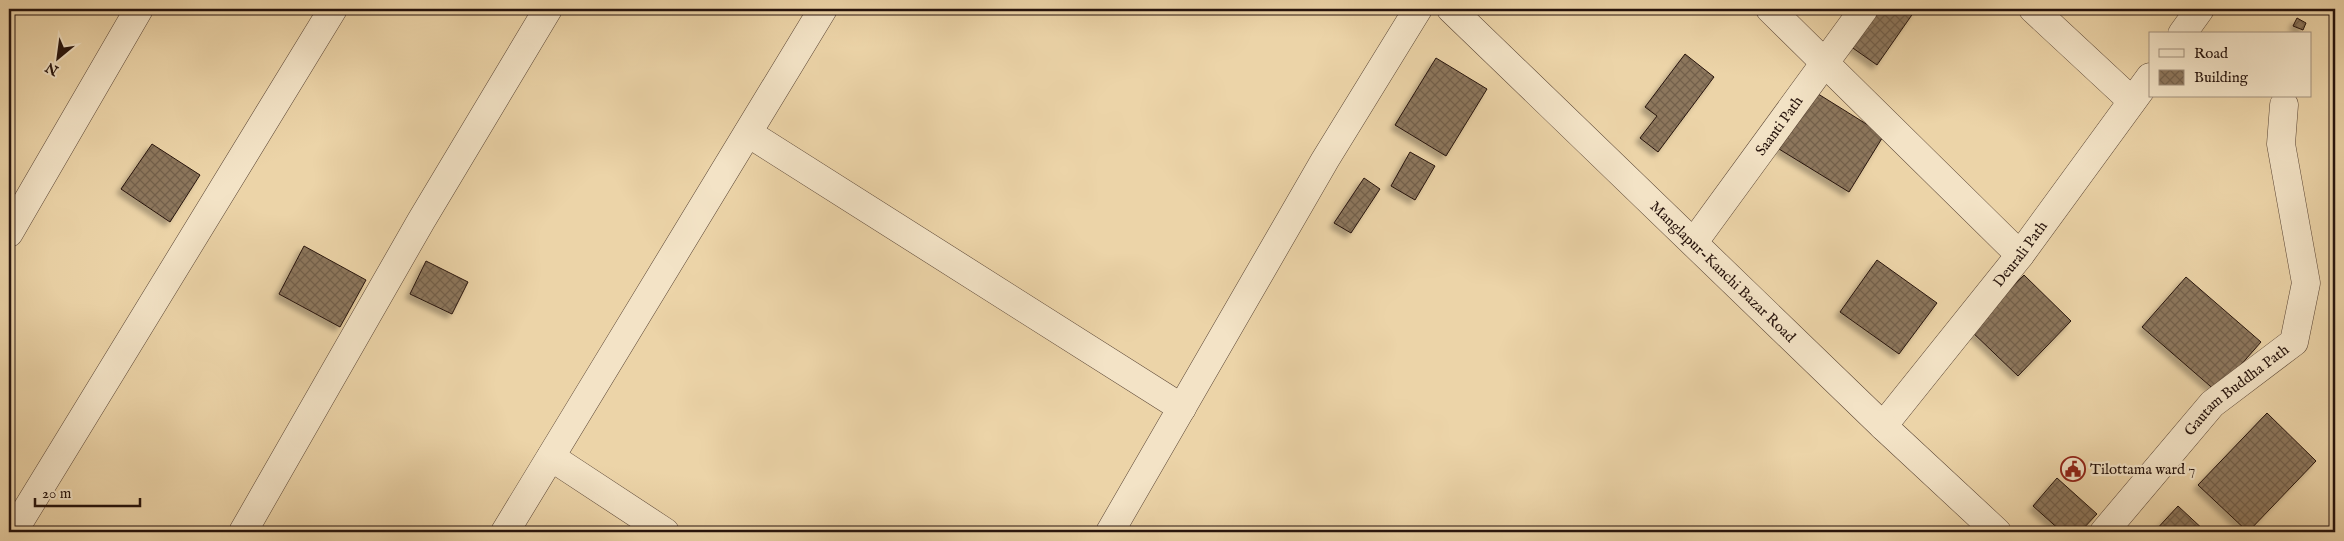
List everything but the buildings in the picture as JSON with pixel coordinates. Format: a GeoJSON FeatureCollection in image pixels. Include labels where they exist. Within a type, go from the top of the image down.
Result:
{"type":"FeatureCollection","features":[{"type":"Feature","properties":{"kind":"street"},"geometry":{"type":"LineString","coordinates":[[9,233],[140,9]]}},
{"type":"Feature","properties":{"kind":"street"},"geometry":{"type":"LineString","coordinates":[[13,532],[332,9]]}},
{"type":"Feature","properties":{"kind":"street"},"geometry":{"type":"LineString","coordinates":[[243,532],[421,220],[548,9]]}},
{"type":"Feature","properties":{"kind":"street"},"geometry":{"type":"LineString","coordinates":[[505,532],[823,9]]}},
{"type":"Feature","properties":{"kind":"street"},"geometry":{"type":"LineString","coordinates":[[1110,532],[1325,160],[1418,9]]}},
{"type":"Feature","properties":{"kind":"street","name":"Manglapur-Kanchi Bazar Road"},"geometry":{"type":"LineString","coordinates":[[1451,9],[1537,94],[1996,532]]}},
{"type":"Feature","properties":{"kind":"street"},"geometry":{"type":"LineString","coordinates":[[1770,9],[2020,255]]}},
{"type":"Feature","properties":{"kind":"street","name":"Saanti Path"},"geometry":{"type":"LineString","coordinates":[[1694,242],[1864,9]]}},
{"type":"Feature","properties":{"kind":"street"},"geometry":{"type":"LineString","coordinates":[[2033,9],[2132,101]]}},
{"type":"Feature","properties":{"kind":"street"},"geometry":{"type":"LineString","coordinates":[[2183,32],[2200,9]]}},
{"type":"Feature","properties":{"kind":"street","name":"Deurali Path"},"geometry":{"type":"LineString","coordinates":[[1883,426],[2020,255],[2149,78]]}},
{"type":"Feature","properties":{"kind":"street","name":"Gautam Buddha Path"},"geometry":{"type":"LineString","coordinates":[[2104,532],[2212,404],[2294,342],[2306,283],[2281,144],[2284,106]]}},
{"type":"Feature","properties":{"kind":"street"},"geometry":{"type":"LineString","coordinates":[[748,133],[1182,408]]}},
{"type":"Feature","properties":{"kind":"street"},"geometry":{"type":"LineString","coordinates":[[551,457],[665,532]]}},
{"type":"Feature","properties":{"kind":"place","name":"Tilottama ward 7"},"geometry":{"type":"Point","coordinates":[2073,469]}}]}
